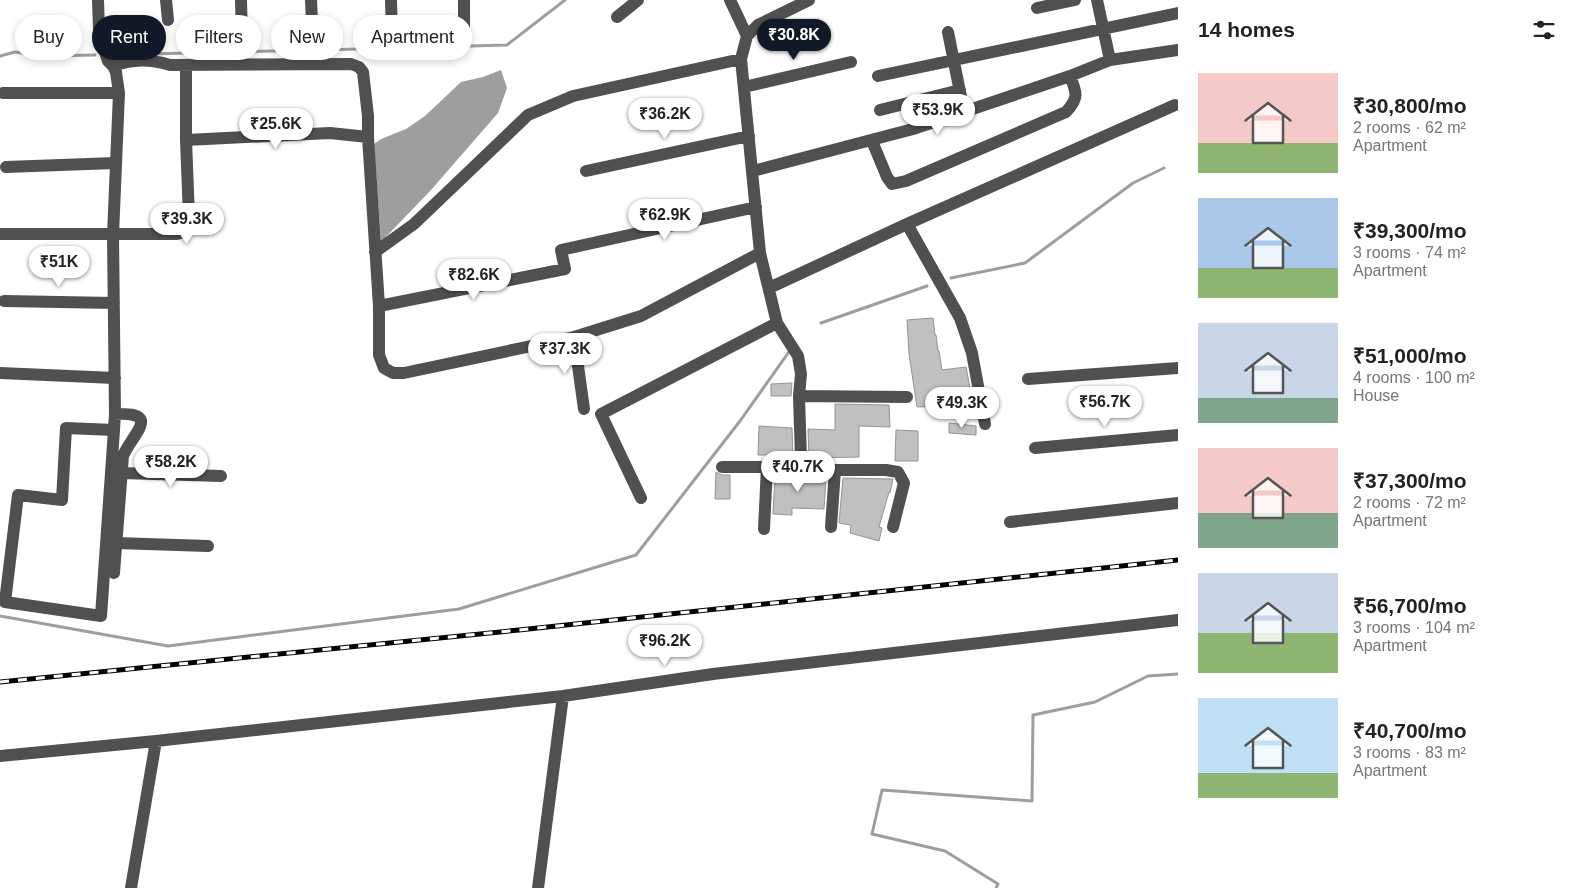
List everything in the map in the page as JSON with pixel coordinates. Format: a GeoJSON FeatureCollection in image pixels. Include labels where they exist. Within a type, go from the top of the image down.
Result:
{"type":"FeatureCollection","features":[{"type":"Feature","properties":{"kind":"street"},"geometry":{"type":"LineString","coordinates":[[98,0],[99,30],[108,61],[116,72],[119,93],[113,235],[115,414],[114,430],[101,616],[6,602],[18,495],[62,500],[66,428],[114,430]]}},
{"type":"Feature","properties":{"kind":"street"},"geometry":{"type":"LineString","coordinates":[[166,0],[168,20]]}},
{"type":"Feature","properties":{"kind":"street"},"geometry":{"type":"LineString","coordinates":[[241,0],[241,15]]}},
{"type":"Feature","properties":{"kind":"street"},"geometry":{"type":"LineString","coordinates":[[311,0],[314,64]]}},
{"type":"Feature","properties":{"kind":"street"},"geometry":{"type":"LineString","coordinates":[[391,0],[391,15]]}},
{"type":"Feature","properties":{"kind":"street"},"geometry":{"type":"LineString","coordinates":[[464,0],[464,15]]}},
{"type":"Feature","properties":{"kind":"street"},"geometry":{"type":"LineString","coordinates":[[617,17],[638,0]]}},
{"type":"Feature","properties":{"kind":"street"},"geometry":{"type":"LineString","coordinates":[[730,0],[746,36]]}},
{"type":"Feature","properties":{"kind":"street"},"geometry":{"type":"LineString","coordinates":[[804,467],[801,458],[799,396],[801,374],[798,356],[777,322],[760,252],[741,59],[746,36],[758,25],[809,0]]}},
{"type":"Feature","properties":{"kind":"street"},"geometry":{"type":"LineString","coordinates":[[1037,8],[1075,0]]}},
{"type":"Feature","properties":{"kind":"street"},"geometry":{"type":"LineString","coordinates":[[1097,0],[1110,60]]}},
{"type":"Feature","properties":{"kind":"street"},"geometry":{"type":"LineString","coordinates":[[878,76],[1178,13]]}},
{"type":"Feature","properties":{"kind":"street"},"geometry":{"type":"LineString","coordinates":[[948,32],[964,112]]}},
{"type":"Feature","properties":{"kind":"street"},"geometry":{"type":"LineString","coordinates":[[753,171],[914,129],[1070,76],[1110,60],[1178,50]]}},
{"type":"Feature","properties":{"kind":"street"},"geometry":{"type":"LineString","coordinates":[[375,252],[414,224],[528,115],[573,96],[741,59]]}},
{"type":"Feature","properties":{"kind":"street"},"geometry":{"type":"LineString","coordinates":[[113,66],[136,60],[148,60],[170,65],[351,64],[359,67],[363,72],[368,116],[379,355],[384,368],[393,373],[404,373],[574,337],[641,316],[760,252]]}},
{"type":"Feature","properties":{"kind":"street"},"geometry":{"type":"LineString","coordinates":[[744,87],[851,62]]}},
{"type":"Feature","properties":{"kind":"street"},"geometry":{"type":"LineString","coordinates":[[0,234],[177,234],[186,230],[189,217],[186,65]]}},
{"type":"Feature","properties":{"kind":"street"},"geometry":{"type":"LineString","coordinates":[[872,141],[887,177],[892,184],[906,181],[1066,112],[1074,103],[1076,92],[1070,76]]}},
{"type":"Feature","properties":{"kind":"street"},"geometry":{"type":"LineString","coordinates":[[880,110],[960,90]]}},
{"type":"Feature","properties":{"kind":"street"},"geometry":{"type":"LineString","coordinates":[[3,93],[119,93]]}},
{"type":"Feature","properties":{"kind":"street"},"geometry":{"type":"LineString","coordinates":[[769,288],[907,224],[1175,105]]}},
{"type":"Feature","properties":{"kind":"street"},"geometry":{"type":"LineString","coordinates":[[186,140],[330,133],[368,137]]}},
{"type":"Feature","properties":{"kind":"street"},"geometry":{"type":"LineString","coordinates":[[586,171],[749,136]]}},
{"type":"Feature","properties":{"kind":"street"},"geometry":{"type":"LineString","coordinates":[[6,166],[115,163]]}},
{"type":"Feature","properties":{"kind":"street"},"geometry":{"type":"LineString","coordinates":[[378,306],[565,269],[561,250],[756,207]]}},
{"type":"Feature","properties":{"kind":"street"},"geometry":{"type":"LineString","coordinates":[[907,224],[960,318],[972,353],[985,424]]}},
{"type":"Feature","properties":{"kind":"street"},"geometry":{"type":"LineString","coordinates":[[4,301],[114,303]]}},
{"type":"Feature","properties":{"kind":"street"},"geometry":{"type":"LineString","coordinates":[[641,498],[601,414],[777,322]]}},
{"type":"Feature","properties":{"kind":"street"},"geometry":{"type":"LineString","coordinates":[[574,337],[584,409]]}},
{"type":"Feature","properties":{"kind":"street"},"geometry":{"type":"LineString","coordinates":[[1028,379],[1178,368]]}},
{"type":"Feature","properties":{"kind":"street"},"geometry":{"type":"LineString","coordinates":[[0,373],[115,378]]}},
{"type":"Feature","properties":{"kind":"street"},"geometry":{"type":"LineString","coordinates":[[799,396],[907,398]]}},
{"type":"Feature","properties":{"kind":"street"},"geometry":{"type":"LineString","coordinates":[[114,572],[123,456],[127,447],[141,428],[141,420],[138,416],[130,413],[115,414]]}},
{"type":"Feature","properties":{"kind":"street"},"geometry":{"type":"LineString","coordinates":[[1035,448],[1178,435]]}},
{"type":"Feature","properties":{"kind":"street"},"geometry":{"type":"LineString","coordinates":[[722,467],[804,467],[812,470],[886,470],[898,472],[904,484],[893,527]]}},
{"type":"Feature","properties":{"kind":"street"},"geometry":{"type":"LineString","coordinates":[[764,529],[767,467]]}},
{"type":"Feature","properties":{"kind":"street"},"geometry":{"type":"LineString","coordinates":[[831,527],[835,470]]}},
{"type":"Feature","properties":{"kind":"street"},"geometry":{"type":"LineString","coordinates":[[121,473],[221,476]]}},
{"type":"Feature","properties":{"kind":"street"},"geometry":{"type":"LineString","coordinates":[[1010,522],[1178,503]]}},
{"type":"Feature","properties":{"kind":"street"},"geometry":{"type":"LineString","coordinates":[[116,543],[208,546]]}},
{"type":"Feature","properties":{"kind":"street"},"geometry":{"type":"LineString","coordinates":[[0,756],[156,741],[563,696],[713,674],[1178,620]]}},
{"type":"Feature","properties":{"kind":"street"},"geometry":{"type":"LineString","coordinates":[[538,888],[563,696]]}},
{"type":"Feature","properties":{"kind":"street"},"geometry":{"type":"LineString","coordinates":[[131,888],[156,741]]}},
{"type":"Feature","properties":{"kind":"shaded area"},"geometry":{"type":"Polygon","coordinates":[[[501,70],[507,88],[498,113],[431,190],[381,242],[374,144],[381,139],[406,129],[425,116],[461,82],[483,77],[501,70]]]}},
{"type":"Feature","properties":{"kind":"building"},"geometry":{"type":"Polygon","coordinates":[[[933,318],[942,370],[966,367],[970,388],[942,391],[943,406],[917,407],[909,354],[907,320],[933,318]]]}},
{"type":"Feature","properties":{"kind":"building"},"geometry":{"type":"Polygon","coordinates":[[[792,383],[791,396],[771,396],[771,384],[792,383]]]}},
{"type":"Feature","properties":{"kind":"building"},"geometry":{"type":"Polygon","coordinates":[[[835,404],[889,405],[890,427],[859,426],[859,457],[809,458],[808,429],[835,430],[835,404]]]}},
{"type":"Feature","properties":{"kind":"building"},"geometry":{"type":"Polygon","coordinates":[[[949,423],[976,426],[976,435],[949,433],[949,423]]]}},
{"type":"Feature","properties":{"kind":"building"},"geometry":{"type":"Polygon","coordinates":[[[759,426],[792,428],[793,456],[788,456],[788,459],[772,459],[772,455],[758,455],[759,426]]]}},
{"type":"Feature","properties":{"kind":"building"},"geometry":{"type":"Polygon","coordinates":[[[896,430],[918,431],[918,461],[895,461],[896,430]]]}},
{"type":"Feature","properties":{"kind":"building"},"geometry":{"type":"Polygon","coordinates":[[[716,472],[722,475],[730,475],[730,499],[715,499],[716,472]]]}},
{"type":"Feature","properties":{"kind":"building"},"geometry":{"type":"Polygon","coordinates":[[[775,475],[803,475],[812,478],[826,478],[824,509],[792,508],[792,515],[773,514],[775,475]]]}},
{"type":"Feature","properties":{"kind":"building"},"geometry":{"type":"Polygon","coordinates":[[[843,478],[893,479],[879,527],[882,528],[879,541],[850,533],[851,525],[839,523],[843,478]]]}},
{"type":"Feature","properties":{"kind":"waterway"},"geometry":{"type":"LineString","coordinates":[[343,49],[507,45],[565,0]]}},
{"type":"Feature","properties":{"kind":"waterway"},"geometry":{"type":"LineString","coordinates":[[166,54],[271,51]]}},
{"type":"Feature","properties":{"kind":"waterway"},"geometry":{"type":"LineString","coordinates":[[0,56],[15,52],[43,56],[92,55]]}},
{"type":"Feature","properties":{"kind":"waterway"},"geometry":{"type":"LineString","coordinates":[[951,278],[1025,263],[1133,183],[1164,168]]}},
{"type":"Feature","properties":{"kind":"waterway"},"geometry":{"type":"LineString","coordinates":[[821,323],[927,286]]}},
{"type":"Feature","properties":{"kind":"waterway"},"geometry":{"type":"LineString","coordinates":[[0,616],[168,646],[459,609],[636,555],[740,421],[791,349]]}},
{"type":"Feature","properties":{"kind":"waterway"},"geometry":{"type":"LineString","coordinates":[[996,888],[998,884],[945,851],[872,834],[882,790],[1032,801],[1033,715],[1095,702],[1148,676],[1178,674]]}},
{"type":"Feature","properties":{"kind":"railway"},"geometry":{"type":"LineString","coordinates":[[0,682],[519,630],[1178,560]]}}]}
